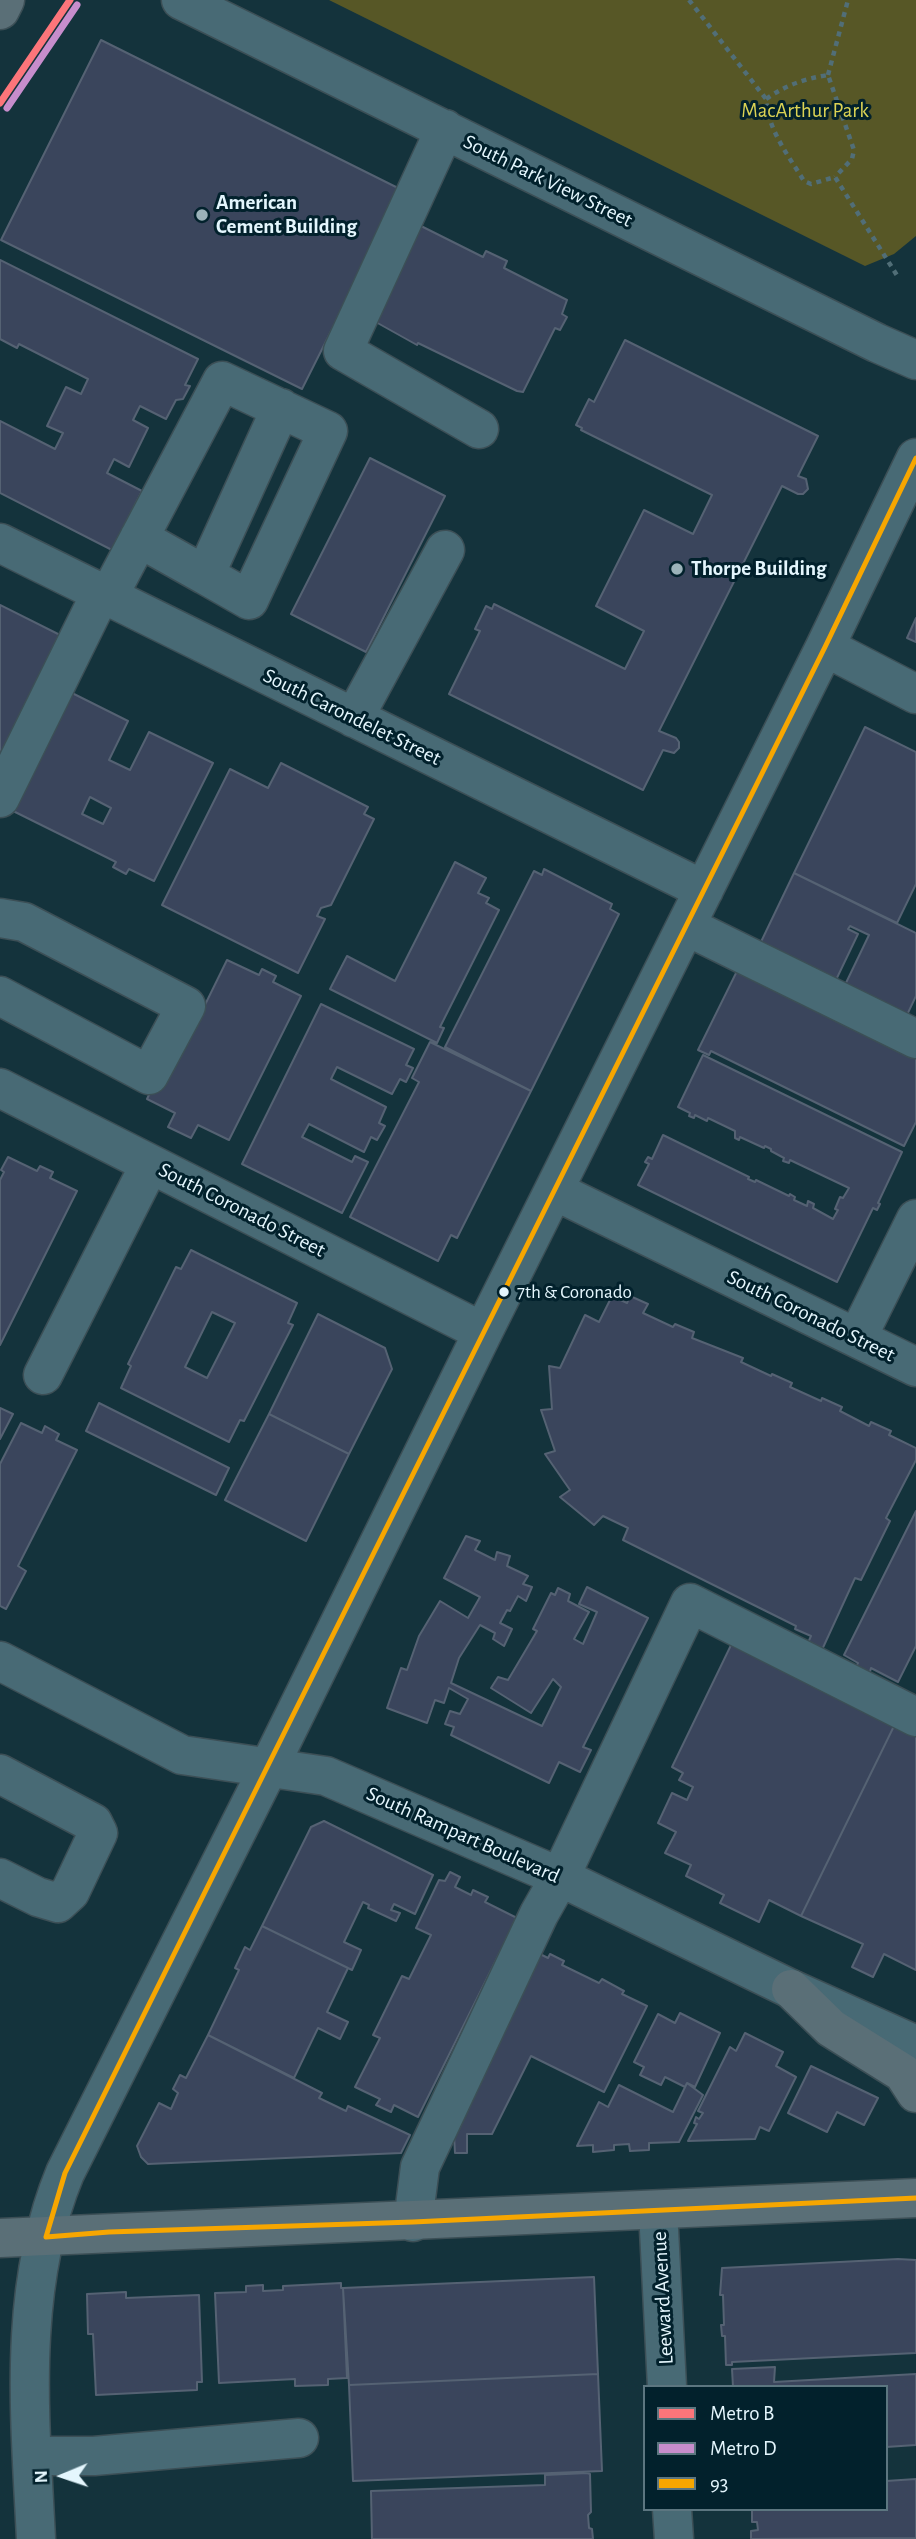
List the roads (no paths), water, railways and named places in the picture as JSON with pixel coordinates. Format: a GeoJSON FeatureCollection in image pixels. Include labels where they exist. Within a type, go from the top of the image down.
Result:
{"type":"FeatureCollection","features":[{"type":"Feature","properties":{"kind":"main road"},"geometry":{"type":"LineString","coordinates":[[0,10],[5,0]]}},
{"type":"Feature","properties":{"kind":"main road"},"geometry":{"type":"LineString","coordinates":[[791,1989],[831,2028],[903,2073],[916,2093]]}},
{"type":"Feature","properties":{"kind":"main road"},"geometry":{"type":"LineString","coordinates":[[0,2238],[916,2198]]}},
{"type":"Feature","properties":{"kind":"street","name":"South Park View Street"},"geometry":{"type":"LineString","coordinates":[[181,0],[916,360]]}},
{"type":"Feature","properties":{"kind":"street"},"geometry":{"type":"LineString","coordinates":[[445,129],[343,351],[479,429]]}},
{"type":"Feature","properties":{"kind":"street"},"geometry":{"type":"LineString","coordinates":[[0,798],[105,595],[139,538],[222,381],[328,431],[249,600],[139,538]]}},
{"type":"Feature","properties":{"kind":"street"},"geometry":{"type":"LineString","coordinates":[[205,575],[281,408]]}},
{"type":"Feature","properties":{"kind":"street"},"geometry":{"type":"LineString","coordinates":[[36,2539],[29,2360],[33,2304],[46,2237],[65,2173],[825,647],[916,458]]}},
{"type":"Feature","properties":{"kind":"street","name":"South Carondelet Street"},"geometry":{"type":"LineString","coordinates":[[0,543],[704,890]]}},
{"type":"Feature","properties":{"kind":"street"},"geometry":{"type":"LineString","coordinates":[[354,718],[445,550]]}},
{"type":"Feature","properties":{"kind":"street"},"geometry":{"type":"LineString","coordinates":[[825,647],[916,694]]}},
{"type":"Feature","properties":{"kind":"street"},"geometry":{"type":"LineString","coordinates":[[0,918],[24,922],[186,1006],[149,1075],[0,996]]}},
{"type":"Feature","properties":{"kind":"street"},"geometry":{"type":"LineString","coordinates":[[686,926],[916,1039]]}},
{"type":"Feature","properties":{"kind":"street","name":"South Coronado Street"},"geometry":{"type":"LineString","coordinates":[[0,1088],[483,1332]]}},
{"type":"Feature","properties":{"kind":"street"},"geometry":{"type":"LineString","coordinates":[[43,1375],[150,1164]]}},
{"type":"Feature","properties":{"kind":"street","name":"South Coronado Street"},"geometry":{"type":"LineString","coordinates":[[555,1191],[916,1367]]}},
{"type":"Feature","properties":{"kind":"street"},"geometry":{"type":"LineString","coordinates":[[857,1338],[916,1219]]}},
{"type":"Feature","properties":{"kind":"street"},"geometry":{"type":"LineString","coordinates":[[413,2222],[420,2167],[539,1913],[559,1877],[690,1603],[916,1717]]}},
{"type":"Feature","properties":{"kind":"street","name":"South Rampart Boulevard"},"geometry":{"type":"LineString","coordinates":[[0,1661],[182,1755],[326,1776],[559,1877],[791,1989],[916,2045]]}},
{"type":"Feature","properties":{"kind":"street"},"geometry":{"type":"LineString","coordinates":[[0,1774],[93,1823],[98,1833],[70,1892],[58,1903],[38,1898],[0,1878]]}},
{"type":"Feature","properties":{"kind":"street","name":"Leeward Avenue"},"geometry":{"type":"LineString","coordinates":[[658,2210],[667,2385]]}},
{"type":"Feature","properties":{"kind":"street"},"geometry":{"type":"LineString","coordinates":[[32,2456],[94,2456],[299,2438]]}},
{"type":"Feature","properties":{"kind":"street"},"geometry":{"type":"LineString","coordinates":[[672,2511],[674,2539]]}},
{"type":"Feature","properties":{"kind":"metro line","name":"B"},"geometry":{"type":"LineString","coordinates":[[0,103],[70,0]]}},
{"type":"Feature","properties":{"kind":"metro line","name":"D"},"geometry":{"type":"LineString","coordinates":[[7,108],[77,5]]}},
{"type":"Feature","properties":{"kind":"place","name":"American Cement Building"},"geometry":{"type":"Point","coordinates":[202,215]}},
{"type":"Feature","properties":{"kind":"place","name":"Thorpe Building"},"geometry":{"type":"Point","coordinates":[677,569]}},
{"type":"Feature","properties":{"kind":"place","name":"7th & Coronado"},"geometry":{"type":"Point","coordinates":[504,1292]}},
{"type":"Feature","properties":{"kind":"park label","name":"MacArthur Park"},"geometry":{"type":"Point","coordinates":[805,111]}}]}
